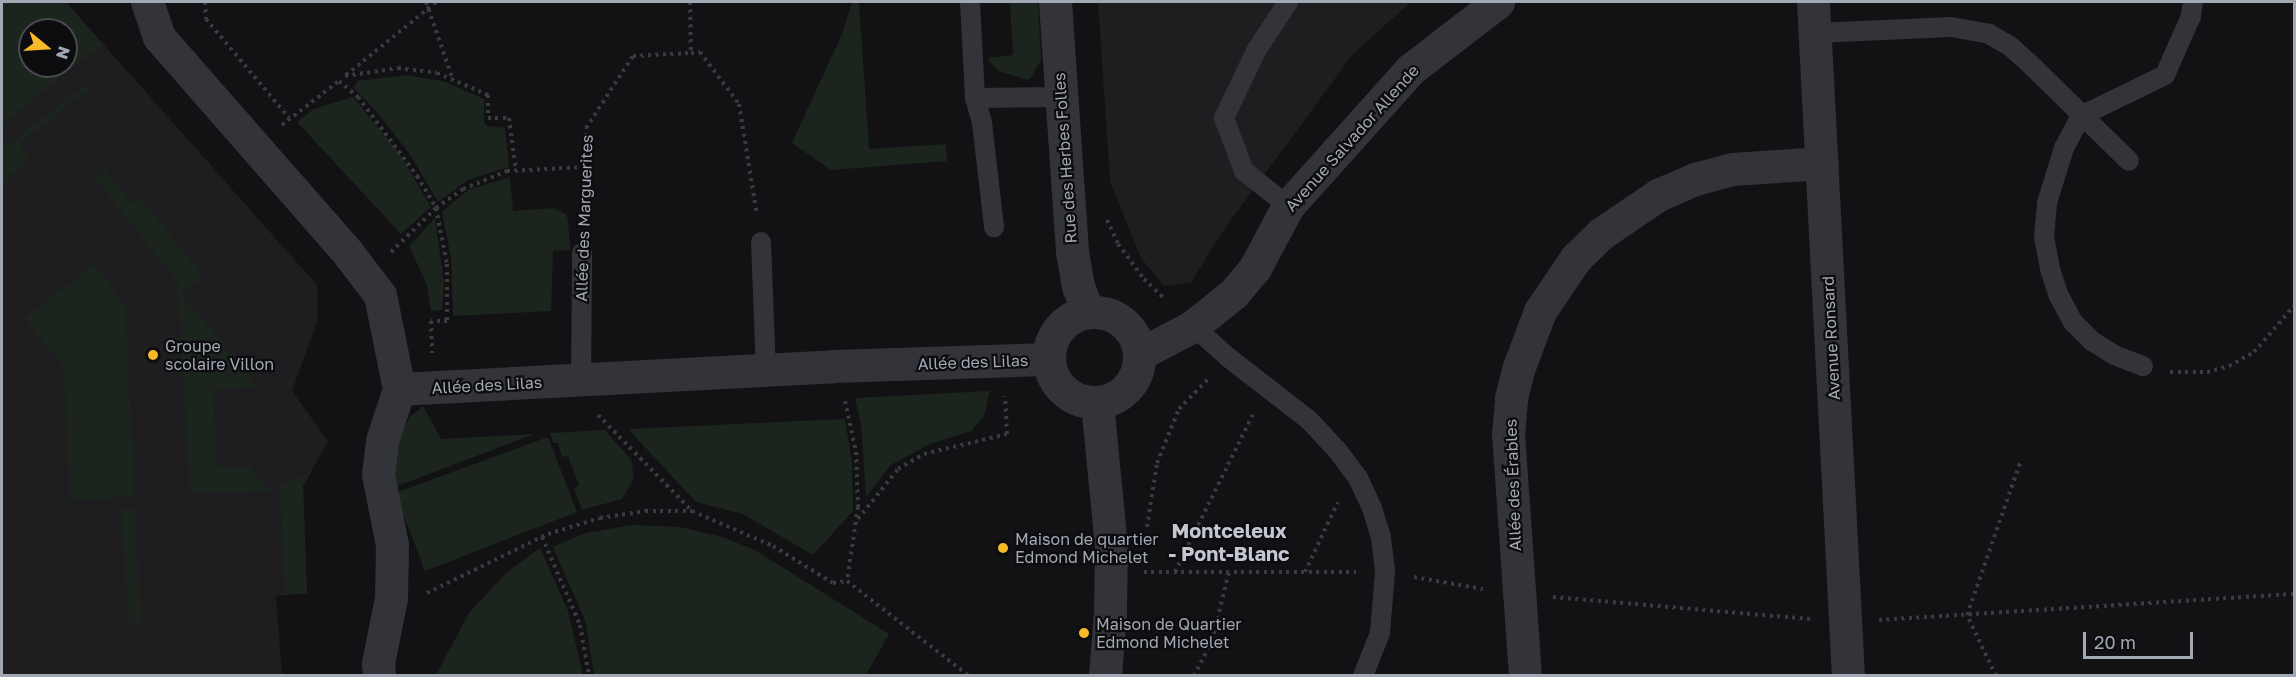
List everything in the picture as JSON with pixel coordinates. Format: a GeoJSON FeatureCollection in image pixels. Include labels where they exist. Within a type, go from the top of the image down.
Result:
{"type":"FeatureCollection","features":[{"type":"Feature","properties":{"kind":"street"},"geometry":{"type":"LineString","coordinates":[[147,2],[159,37],[380,295],[399,389],[382,441],[378,474],[392,545],[391,598],[378,663],[379,675]]}},
{"type":"Feature","properties":{"kind":"street","name":"Rue des Herbes Folles"},"geometry":{"type":"LineString","coordinates":[[1055,2],[1072,252],[1078,286],[1089,312]]}},
{"type":"Feature","properties":{"kind":"street","name":"Avenue Salvador Allende"},"geometry":{"type":"LineString","coordinates":[[1140,354],[1192,326],[1234,293],[1255,268],[1288,206],[1411,69],[1498,2]]}},
{"type":"Feature","properties":{"kind":"street","name":"Avenue Ronsard"},"geometry":{"type":"LineString","coordinates":[[1814,17],[1848,675]]}},
{"type":"Feature","properties":{"kind":"street","name":"Allée des Érables"},"geometry":{"type":"LineString","coordinates":[[1525,675],[1508,435],[1511,398],[1529,337],[1556,285],[1576,258],[1602,233],[1658,195],[1695,179],[1732,169],[1822,163]]}},
{"type":"Feature","properties":{"kind":"street"},"geometry":{"type":"LineString","coordinates":[[1089,312],[1101,312],[1124,322],[1137,342],[1140,354],[1133,382],[1124,392],[1097,403],[1074,398],[1064,391],[1056,382],[1049,359],[1055,334],[1064,323],[1089,312]]}},
{"type":"Feature","properties":{"kind":"street","name":"Allée des Lilas"},"geometry":{"type":"LineString","coordinates":[[399,389],[834,366],[1003,363],[1049,359]]}},
{"type":"Feature","properties":{"kind":"street"},"geometry":{"type":"LineString","coordinates":[[1097,403],[1111,547],[1110,612],[1105,675]]}},
{"type":"Feature","properties":{"kind":"lane"},"geometry":{"type":"LineString","coordinates":[[970,2],[975,98],[982,123],[994,227]]}},
{"type":"Feature","properties":{"kind":"lane"},"geometry":{"type":"LineString","coordinates":[[1288,2],[1256,51],[1224,118],[1244,171],[1288,206]]}},
{"type":"Feature","properties":{"kind":"lane"},"geometry":{"type":"LineString","coordinates":[[2143,366],[2092,341],[2073,322],[2059,296],[2050,269],[2044,237],[2047,203],[2064,148],[2081,116],[2165,75],[2191,16],[2193,2]]}},
{"type":"Feature","properties":{"kind":"lane"},"geometry":{"type":"LineString","coordinates":[[1814,17],[1951,27],[1989,34],[2010,46],[2129,161]]}},
{"type":"Feature","properties":{"kind":"lane"},"geometry":{"type":"LineString","coordinates":[[975,98],[1060,97]]}},
{"type":"Feature","properties":{"kind":"lane"},"geometry":{"type":"LineString","coordinates":[[761,242],[766,370]]}},
{"type":"Feature","properties":{"kind":"lane","name":"Allée des Marguerites"},"geometry":{"type":"LineString","coordinates":[[581,380],[582,253]]}},
{"type":"Feature","properties":{"kind":"lane"},"geometry":{"type":"LineString","coordinates":[[1192,326],[1228,358],[1309,420],[1352,471],[1372,508],[1381,538],[1385,572],[1380,633],[1362,675]]}},
{"type":"Feature","properties":{"kind":"path"},"geometry":{"type":"LineString","coordinates":[[205,2],[206,20],[289,118],[339,81],[436,2]]}},
{"type":"Feature","properties":{"kind":"path"},"geometry":{"type":"LineString","coordinates":[[426,2],[453,80]]}},
{"type":"Feature","properties":{"kind":"path"},"geometry":{"type":"LineString","coordinates":[[690,2],[691,53],[700,52],[739,104],[761,242]]}},
{"type":"Feature","properties":{"kind":"path","name":"Allée des Marguerites"},"geometry":{"type":"LineString","coordinates":[[582,253],[586,128],[633,56],[691,53]]}},
{"type":"Feature","properties":{"kind":"path"},"geometry":{"type":"LineString","coordinates":[[345,76],[398,68],[437,74],[488,94],[488,118],[509,118],[516,171]]}},
{"type":"Feature","properties":{"kind":"path"},"geometry":{"type":"LineString","coordinates":[[339,81],[358,97],[417,176],[436,208],[447,264],[447,321],[431,321],[432,388]]}},
{"type":"Feature","properties":{"kind":"path"},"geometry":{"type":"LineString","coordinates":[[365,276],[436,208],[463,189],[507,171],[585,167]]}},
{"type":"Feature","properties":{"kind":"path"},"geometry":{"type":"LineString","coordinates":[[1106,217],[1118,244],[1144,279],[1192,326]]}},
{"type":"Feature","properties":{"kind":"path"},"geometry":{"type":"LineString","coordinates":[[2143,366],[2171,372],[2207,372],[2229,366],[2254,352],[2295,306]]}},
{"type":"Feature","properties":{"kind":"path"},"geometry":{"type":"LineString","coordinates":[[1147,529],[1157,463],[1179,409],[1228,358]]}},
{"type":"Feature","properties":{"kind":"path"},"geometry":{"type":"LineString","coordinates":[[856,522],[898,468],[924,454],[1007,434],[1003,363]]}},
{"type":"Feature","properties":{"kind":"path"},"geometry":{"type":"LineString","coordinates":[[834,366],[849,414],[856,452],[858,507],[847,580]]}},
{"type":"Feature","properties":{"kind":"path"},"geometry":{"type":"LineString","coordinates":[[581,380],[593,410],[692,512]]}},
{"type":"Feature","properties":{"kind":"path"},"geometry":{"type":"LineString","coordinates":[[1175,572],[1266,388]]}},
{"type":"Feature","properties":{"kind":"path"},"geometry":{"type":"LineString","coordinates":[[1996,675],[1967,615],[2021,460]]}},
{"type":"Feature","properties":{"kind":"path"},"geometry":{"type":"LineString","coordinates":[[1305,572],[1352,471]]}},
{"type":"Feature","properties":{"kind":"path"},"geometry":{"type":"LineString","coordinates":[[391,598],[412,602],[542,537],[600,518],[645,511],[692,512],[773,546],[833,583],[847,580]]}},
{"type":"Feature","properties":{"kind":"path"},"geometry":{"type":"LineString","coordinates":[[542,537],[580,625],[589,675]]}},
{"type":"Feature","properties":{"kind":"path"},"geometry":{"type":"LineString","coordinates":[[1142,561],[1140,572],[1385,572],[1519,594],[1846,622],[2295,594]]}},
{"type":"Feature","properties":{"kind":"path"},"geometry":{"type":"LineString","coordinates":[[1194,675],[1212,641],[1229,572]]}},
{"type":"Feature","properties":{"kind":"path"},"geometry":{"type":"LineString","coordinates":[[847,580],[969,675]]}},
{"type":"Feature","properties":{"kind":"shaded area","name":"Groupe scolaire Villon"},"geometry":{"type":"Polygon","coordinates":[[[2,2],[66,2],[317,285],[318,319],[292,391],[328,441],[303,486],[307,593],[276,596],[282,675],[2,675],[2,2]]]}},
{"type":"Feature","properties":{"kind":"shaded area"},"geometry":{"type":"Polygon","coordinates":[[[2,2],[66,2],[102,44],[78,63],[78,18],[18,18],[18,78],[60,78],[2,124],[2,2]]]}},
{"type":"Feature","properties":{"kind":"shaded area"},"geometry":{"type":"Polygon","coordinates":[[[852,2],[859,2],[869,149],[946,144],[947,161],[831,170],[792,143],[842,34],[852,2]]]}},
{"type":"Feature","properties":{"kind":"shaded area"},"geometry":{"type":"Polygon","coordinates":[[[1010,2],[1038,2],[1041,61],[1029,80],[998,71],[988,58],[1013,55],[1010,2]]]}},
{"type":"Feature","properties":{"kind":"shaded area"},"geometry":{"type":"Polygon","coordinates":[[[1098,2],[1411,2],[1353,54],[1220,235],[1191,283],[1164,286],[1141,258],[1110,182],[1098,2]]]}},
{"type":"Feature","properties":{"kind":"shaded area"},"geometry":{"type":"Polygon","coordinates":[[[408,75],[446,82],[484,99],[484,123],[487,126],[505,128],[509,167],[468,180],[438,202],[409,153],[376,111],[354,88],[357,81],[408,75]]]}},
{"type":"Feature","properties":{"kind":"shaded area"},"geometry":{"type":"Polygon","coordinates":[[[89,82],[92,86],[19,144],[30,160],[2,182],[2,150],[89,82]]]}},
{"type":"Feature","properties":{"kind":"shaded area"},"geometry":{"type":"Polygon","coordinates":[[[353,97],[400,154],[431,207],[401,234],[297,122],[314,109],[353,97]]]}},
{"type":"Feature","properties":{"kind":"shaded area"},"geometry":{"type":"Polygon","coordinates":[[[105,170],[131,203],[139,199],[146,204],[203,277],[181,294],[257,387],[213,389],[217,467],[249,466],[271,491],[190,494],[178,283],[95,178],[105,170]]]}},
{"type":"Feature","properties":{"kind":"shaded area"},"geometry":{"type":"Polygon","coordinates":[[[510,177],[513,211],[553,208],[566,214],[568,220],[570,250],[553,251],[551,311],[453,316],[451,258],[442,212],[468,190],[510,177]]]}},
{"type":"Feature","properties":{"kind":"shaded area"},"geometry":{"type":"Polygon","coordinates":[[[435,218],[444,283],[442,310],[431,311],[427,285],[409,246],[435,218]]]}},
{"type":"Feature","properties":{"kind":"shaded area"},"geometry":{"type":"Polygon","coordinates":[[[94,264],[125,305],[135,497],[70,500],[64,368],[25,318],[94,264]]]}},
{"type":"Feature","properties":{"kind":"shaded area"},"geometry":{"type":"Polygon","coordinates":[[[990,391],[984,416],[971,431],[930,444],[891,465],[866,497],[861,425],[855,398],[990,391]]]}},
{"type":"Feature","properties":{"kind":"shaded area"},"geometry":{"type":"Polygon","coordinates":[[[423,406],[441,439],[534,434],[392,488],[392,459],[402,431],[410,417],[423,406]]]}},
{"type":"Feature","properties":{"kind":"shaded area"},"geometry":{"type":"Polygon","coordinates":[[[845,419],[852,464],[853,511],[813,555],[743,514],[696,502],[628,429],[845,419]]]}},
{"type":"Feature","properties":{"kind":"shaded area"},"geometry":{"type":"Polygon","coordinates":[[[605,430],[631,460],[634,478],[622,499],[582,510],[574,488],[579,485],[568,456],[562,457],[558,443],[553,443],[550,433],[605,430]]]}},
{"type":"Feature","properties":{"kind":"shaded area"},"geometry":{"type":"Polygon","coordinates":[[[548,437],[577,512],[425,571],[395,493],[548,437]]]}},
{"type":"Feature","properties":{"kind":"shaded area"},"geometry":{"type":"Polygon","coordinates":[[[312,471],[303,486],[307,593],[285,595],[280,485],[312,471]]]}},
{"type":"Feature","properties":{"kind":"shaded area"},"geometry":{"type":"Polygon","coordinates":[[[121,509],[135,509],[141,623],[129,623],[121,509]]]}},
{"type":"Feature","properties":{"kind":"shaded area"},"geometry":{"type":"Polygon","coordinates":[[[632,525],[680,527],[722,537],[755,550],[889,634],[866,675],[594,675],[585,620],[553,547],[585,533],[632,525]]]}},
{"type":"Feature","properties":{"kind":"shaded area"},"geometry":{"type":"Polygon","coordinates":[[[540,548],[568,611],[583,675],[436,675],[469,613],[507,572],[540,548]]]}},
{"type":"Feature","properties":{"kind":"place","name":"Groupe scolaire Villon"},"geometry":{"type":"Point","coordinates":[153,355]}},
{"type":"Feature","properties":{"kind":"place","name":"Maison de quartier Edmond Michelet"},"geometry":{"type":"Point","coordinates":[1003,548]}},
{"type":"Feature","properties":{"kind":"place","name":"Maison de Quartier Edmond Michelet"},"geometry":{"type":"Point","coordinates":[1084,633]}},
{"type":"Feature","properties":{"kind":"district","name":"Montceleux - Pont-Blanc"},"geometry":{"type":"Point","coordinates":[1229,542]}}]}
